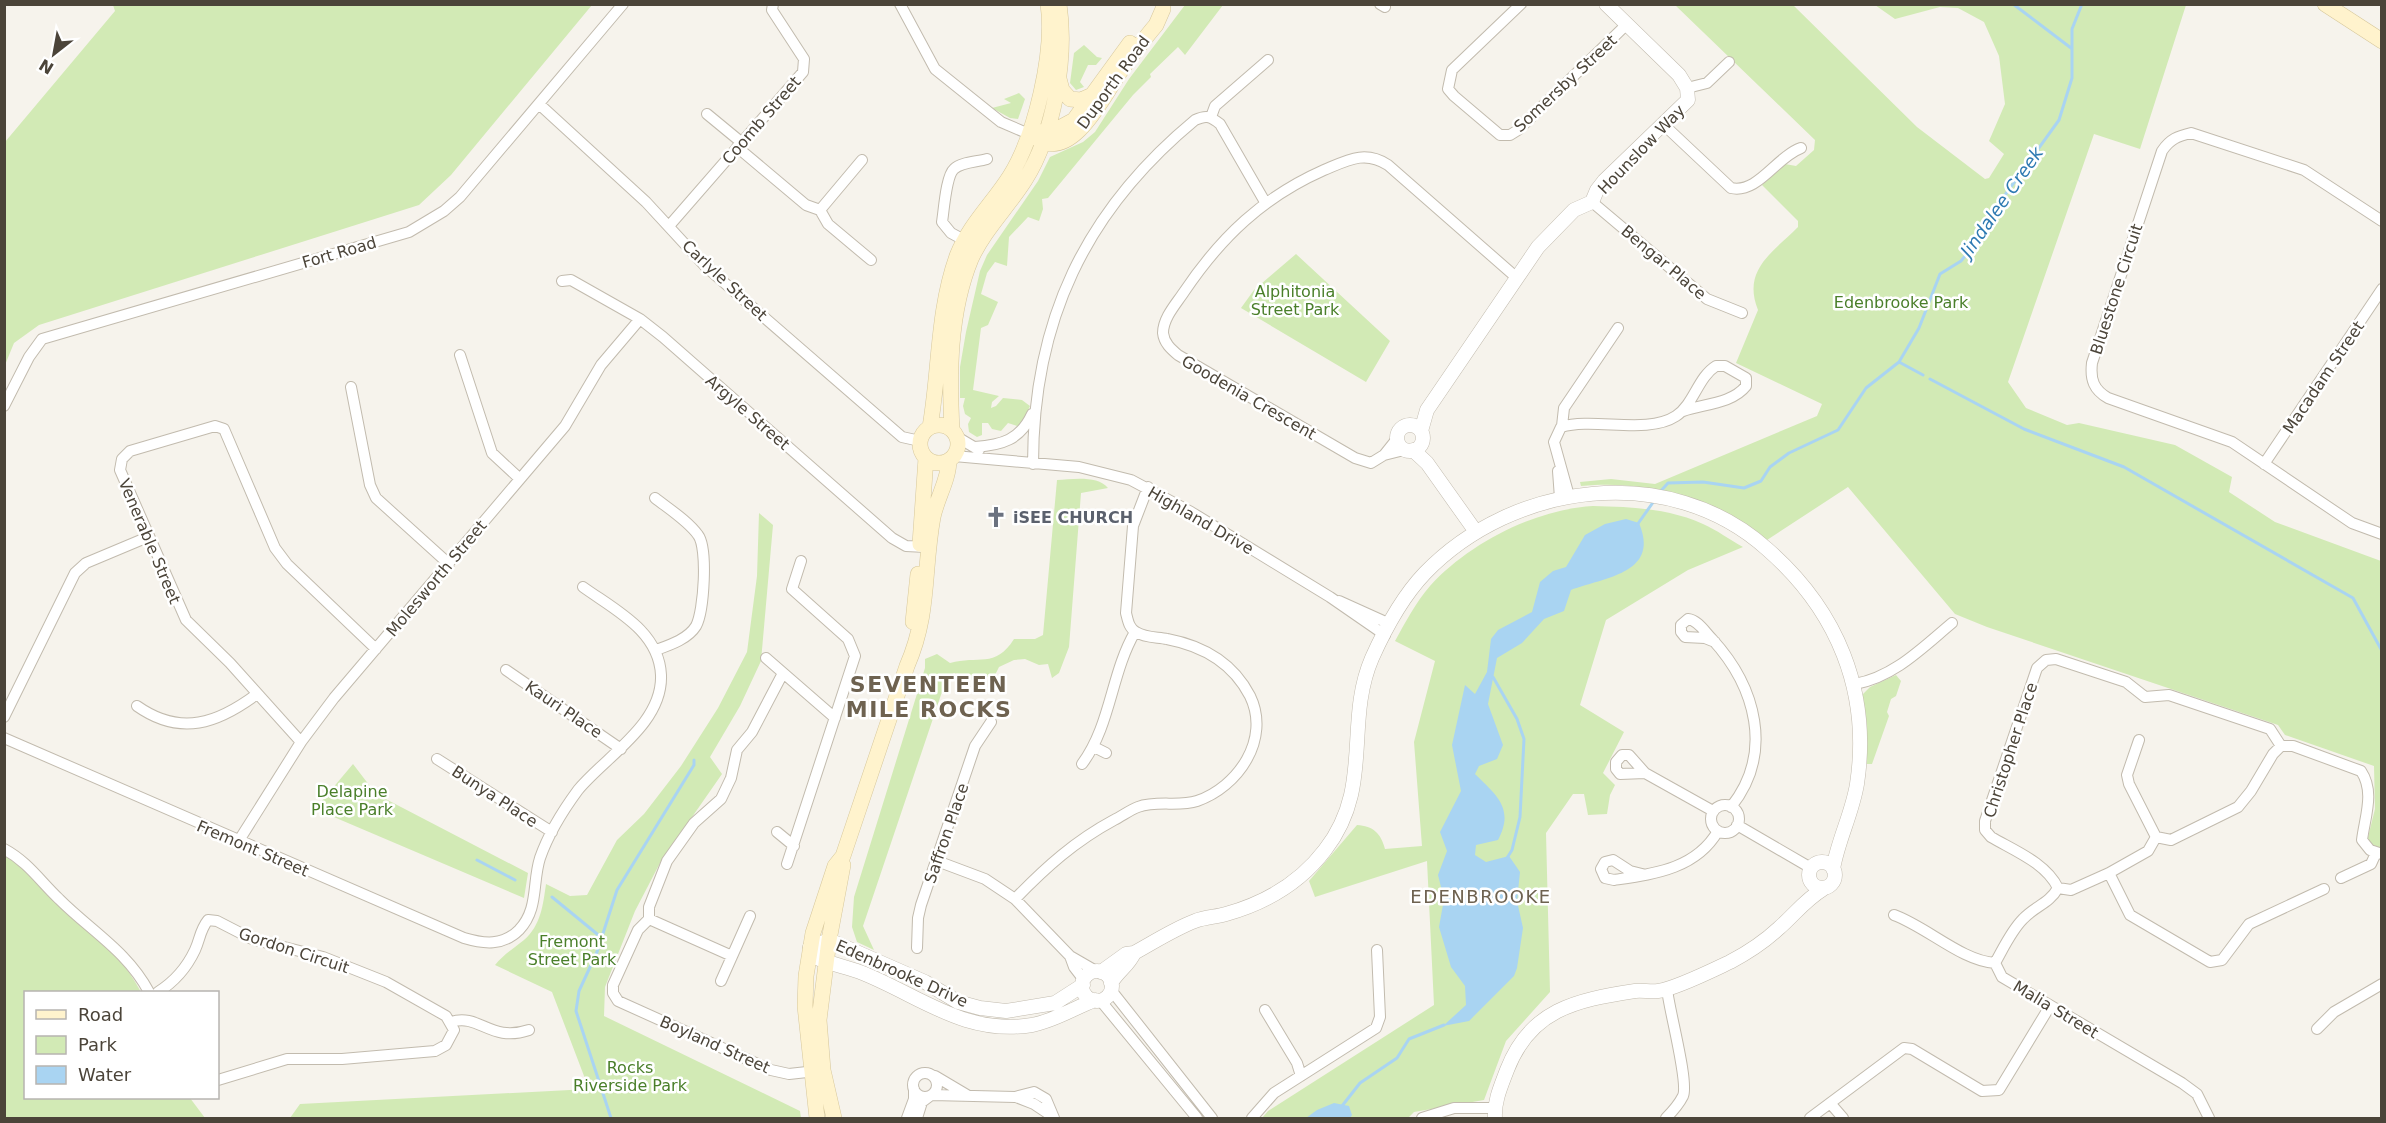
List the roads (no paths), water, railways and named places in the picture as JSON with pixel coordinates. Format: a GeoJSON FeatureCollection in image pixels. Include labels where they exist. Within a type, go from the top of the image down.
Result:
{"type":"FeatureCollection","features":[{"type":"Feature","properties":{"kind":"main road"},"geometry":{"type":"LineString","coordinates":[[925,547],[926,458],[920,448],[920,441],[930,427],[942,313],[949,280],[964,240],[1010,176],[1029,134],[1050,45],[1048,4]]}},
{"type":"Feature","properties":{"kind":"main road"},"geometry":{"type":"LineString","coordinates":[[834,1119],[817,1071],[805,1006],[810,947],[835,866],[843,856],[907,666],[925,547],[952,458],[958,447],[954,433],[950,352],[967,270],[978,246],[1025,179],[1046,136],[1058,75],[1061,28],[1059,4]]}},
{"type":"Feature","properties":{"kind":"main road"},"geometry":{"type":"LineString","coordinates":[[2325,4],[2382,41]]}},
{"type":"Feature","properties":{"kind":"main road","name":"Duporth Road"},"geometry":{"type":"LineString","coordinates":[[1046,136],[1074,120],[1113,64],[1150,19],[1165,7]]}},
{"type":"Feature","properties":{"kind":"main road","name":"Duporth Road"},"geometry":{"type":"LineString","coordinates":[[1046,136],[1062,141],[1082,129],[1156,24],[1165,7]]}},
{"type":"Feature","properties":{"kind":"main road"},"geometry":{"type":"LineString","coordinates":[[1058,75],[1062,90],[1070,99],[1081,100],[1092,95]]}},
{"type":"Feature","properties":{"kind":"main road"},"geometry":{"type":"LineString","coordinates":[[1029,134],[1046,136]]}},
{"type":"Feature","properties":{"kind":"main road"},"geometry":{"type":"LineString","coordinates":[[930,427],[941,425],[954,433]]}},
{"type":"Feature","properties":{"kind":"main road"},"geometry":{"type":"LineString","coordinates":[[926,458],[937,463],[952,458]]}},
{"type":"Feature","properties":{"kind":"main road"},"geometry":{"type":"LineString","coordinates":[[817,1119],[819,1020],[829,940],[844,870],[843,856]]}},
{"type":"Feature","properties":{"kind":"street","name":"Fort Road"},"geometry":{"type":"LineString","coordinates":[[4,406],[28,357],[42,339],[409,232],[426,223],[460,197],[623,4]]}},
{"type":"Feature","properties":{"kind":"street","name":"Coomb Street"},"geometry":{"type":"LineString","coordinates":[[669,226],[805,66],[804,58],[772,10],[772,4]]}},
{"type":"Feature","properties":{"kind":"street"},"geometry":{"type":"LineString","coordinates":[[900,4],[935,69],[1001,122],[1029,134]]}},
{"type":"Feature","properties":{"kind":"street","name":"Somersby Street"},"geometry":{"type":"LineString","coordinates":[[1521,4],[1452,70],[1448,89],[1494,131],[1510,135],[1626,25]]}},
{"type":"Feature","properties":{"kind":"street","name":"Hounslow Way"},"geometry":{"type":"LineString","coordinates":[[1411,440],[1427,410],[1549,234],[1574,210],[1592,202],[1604,181],[1685,105],[1687,88],[1680,75],[1605,4]]}},
{"type":"Feature","properties":{"kind":"street"},"geometry":{"type":"LineString","coordinates":[[1211,117],[1215,106],[1268,60]]}},
{"type":"Feature","properties":{"kind":"street"},"geometry":{"type":"LineString","coordinates":[[1687,88],[1707,83],[1729,62]]}},
{"type":"Feature","properties":{"kind":"street","name":"Carlyle Street"},"geometry":{"type":"LineString","coordinates":[[539,104],[669,226],[705,266],[893,430],[902,437],[920,441]]}},
{"type":"Feature","properties":{"kind":"street"},"geometry":{"type":"LineString","coordinates":[[707,114],[806,205],[820,210],[828,224],[871,260]]}},
{"type":"Feature","properties":{"kind":"street"},"geometry":{"type":"LineString","coordinates":[[1033,464],[1034,411],[1038,376],[1053,320],[1075,265],[1101,222],[1132,180],[1174,137],[1195,120],[1204,116],[1211,117],[1220,123],[1265,202]]}},
{"type":"Feature","properties":{"kind":"street"},"geometry":{"type":"LineString","coordinates":[[1664,125],[1731,188],[1740,190],[1749,187],[1788,152],[1800,148]]}},
{"type":"Feature","properties":{"kind":"street","name":"Bluestone Circuit"},"geometry":{"type":"LineString","coordinates":[[2382,221],[2304,170],[2191,133],[2177,136],[2162,151],[2092,363],[2093,384],[2108,398],[2232,442],[2352,523],[2382,534]]}},
{"type":"Feature","properties":{"kind":"street","name":"Goodenia Crescent"},"geometry":{"type":"LineString","coordinates":[[1411,440],[1371,463],[1355,458],[1178,355],[1167,346],[1163,333],[1167,318],[1201,267],[1265,202],[1296,183],[1360,156],[1375,156],[1388,165],[1517,278]]}},
{"type":"Feature","properties":{"kind":"street"},"geometry":{"type":"LineString","coordinates":[[964,240],[951,233],[942,222],[949,178],[952,170],[987,159]]}},
{"type":"Feature","properties":{"kind":"street"},"geometry":{"type":"LineString","coordinates":[[820,210],[862,160]]}},
{"type":"Feature","properties":{"kind":"street","name":"Bengar Place"},"geometry":{"type":"LineString","coordinates":[[1592,202],[1707,299],[1742,313]]}},
{"type":"Feature","properties":{"kind":"street","name":"Argyle Street"},"geometry":{"type":"LineString","coordinates":[[562,281],[571,280],[640,319],[892,538],[906,546],[925,547]]}},
{"type":"Feature","properties":{"kind":"street","name":"Macadam Street"},"geometry":{"type":"LineString","coordinates":[[2264,464],[2382,289]]}},
{"type":"Feature","properties":{"kind":"street","name":"Molesworth Street"},"geometry":{"type":"LineString","coordinates":[[238,842],[301,742],[334,698],[575,412],[602,365],[640,319]]}},
{"type":"Feature","properties":{"kind":"street"},"geometry":{"type":"LineString","coordinates":[[1565,497],[1554,440],[1562,426],[1564,408],[1618,328]]}},
{"type":"Feature","properties":{"kind":"street"},"geometry":{"type":"LineString","coordinates":[[460,355],[492,453],[520,479]]}},
{"type":"Feature","properties":{"kind":"street"},"geometry":{"type":"LineString","coordinates":[[1562,426],[1660,423],[1683,411],[1705,406],[1738,393],[1746,386],[1746,378],[1725,366],[1715,366],[1706,375],[1683,411]]}},
{"type":"Feature","properties":{"kind":"street"},"geometry":{"type":"LineString","coordinates":[[351,387],[370,485],[376,498],[449,564]]}},
{"type":"Feature","properties":{"kind":"street"},"geometry":{"type":"LineString","coordinates":[[975,447],[1008,442],[1020,434],[1034,411]]}},
{"type":"Feature","properties":{"kind":"street","name":"Venerable Street"},"geometry":{"type":"LineString","coordinates":[[301,742],[186,620],[120,471],[122,459],[130,450],[215,426],[224,429],[275,548],[287,564],[376,649]]}},
{"type":"Feature","properties":{"kind":"street","name":"Highland Drive"},"geometry":{"type":"LineString","coordinates":[[954,433],[992,458]]}},
{"type":"Feature","properties":{"kind":"street"},"geometry":{"type":"LineString","coordinates":[[1411,440],[1476,532]]}},
{"type":"Feature","properties":{"kind":"street","name":"Highland Drive"},"geometry":{"type":"LineString","coordinates":[[952,458],[992,458],[1079,467],[1114,474],[1148,487],[1330,597],[1388,629]]}},
{"type":"Feature","properties":{"kind":"street"},"geometry":{"type":"LineString","coordinates":[[1015,899],[1076,842],[1138,807],[1164,802],[1195,802],[1217,792],[1232,780],[1244,765],[1252,747],[1256,732],[1252,701],[1241,679],[1225,663],[1206,651],[1186,643],[1135,632],[1128,624],[1126,613],[1132,526],[1148,487]]}},
{"type":"Feature","properties":{"kind":"street"},"geometry":{"type":"LineString","coordinates":[[1083,982],[1126,954],[1134,953],[1197,920],[1252,904],[1284,889],[1305,872],[1325,850],[1341,826],[1353,795],[1362,692],[1371,659],[1401,604],[1425,573],[1476,532],[1527,507],[1565,497],[1620,492],[1650,495],[1706,511],[1762,544],[1802,583],[1826,617],[1855,684],[1859,769],[1850,817],[1838,846],[1822,866],[1808,875],[1817,886]]}},
{"type":"Feature","properties":{"kind":"street"},"geometry":{"type":"LineString","coordinates":[[656,498],[698,534],[705,549],[699,616],[695,627],[684,638],[656,650]]}},
{"type":"Feature","properties":{"kind":"street"},"geometry":{"type":"LineString","coordinates":[[4,717],[75,573],[86,563],[148,537]]}},
{"type":"Feature","properties":{"kind":"street"},"geometry":{"type":"LineString","coordinates":[[787,864],[795,846],[855,656],[853,646],[792,589],[801,561]]}},
{"type":"Feature","properties":{"kind":"street"},"geometry":{"type":"LineString","coordinates":[[552,832],[578,791],[634,735],[658,693],[661,677],[656,650],[639,628],[583,587]]}},
{"type":"Feature","properties":{"kind":"street"},"geometry":{"type":"LineString","coordinates":[[1855,684],[1875,680],[1889,673],[1952,623]]}},
{"type":"Feature","properties":{"kind":"street"},"geometry":{"type":"LineString","coordinates":[[1082,764],[1094,747],[1125,649],[1135,632]]}},
{"type":"Feature","properties":{"kind":"street"},"geometry":{"type":"LineString","coordinates":[[1714,642],[1725,653],[1746,692],[1756,736],[1756,757],[1751,776],[1731,807]]}},
{"type":"Feature","properties":{"kind":"street"},"geometry":{"type":"LineString","coordinates":[[766,658],[835,718]]}},
{"type":"Feature","properties":{"kind":"street","name":"Christopher Place"},"geometry":{"type":"LineString","coordinates":[[2058,888],[2052,876],[2042,867],[1992,837],[1986,830],[1985,821],[2037,668],[2046,660],[2056,659],[2126,682],[2145,697],[2168,694],[2270,729],[2281,746]]}},
{"type":"Feature","properties":{"kind":"street","name":"Kauri Place"},"geometry":{"type":"LineString","coordinates":[[506,670],[621,749]]}},
{"type":"Feature","properties":{"kind":"street"},"geometry":{"type":"LineString","coordinates":[[732,956],[649,920],[649,907],[667,861],[694,824],[721,799],[731,778],[737,750],[752,732],[783,673]]}},
{"type":"Feature","properties":{"kind":"street"},"geometry":{"type":"LineString","coordinates":[[137,706],[150,715],[180,723],[199,723],[222,718],[257,694]]}},
{"type":"Feature","properties":{"kind":"street","name":"Saffron Place"},"geometry":{"type":"LineString","coordinates":[[917,948],[918,918],[975,746],[990,722]]}},
{"type":"Feature","properties":{"kind":"street","name":"Fremont Street"},"geometry":{"type":"LineString","coordinates":[[4,738],[238,842],[464,938],[485,944],[504,940],[515,933],[530,915],[535,902],[537,867],[552,832]]}},
{"type":"Feature","properties":{"kind":"street"},"geometry":{"type":"LineString","coordinates":[[2139,740],[2127,775],[2129,784],[2156,837]]}},
{"type":"Feature","properties":{"kind":"street"},"geometry":{"type":"LineString","coordinates":[[2156,837],[2171,840],[2238,807],[2251,791],[2272,754],[2281,746],[2292,746],[2361,771],[2367,780],[2368,794],[2362,840],[2370,850],[2379,854],[2372,864],[2341,878]]}},
{"type":"Feature","properties":{"kind":"street"},"geometry":{"type":"LineString","coordinates":[[1094,747],[1106,753]]}},
{"type":"Feature","properties":{"kind":"street","name":"Bunya Place"},"geometry":{"type":"LineString","coordinates":[[437,759],[552,832]]}},
{"type":"Feature","properties":{"kind":"street"},"geometry":{"type":"LineString","coordinates":[[1645,773],[1713,811]]}},
{"type":"Feature","properties":{"kind":"street"},"geometry":{"type":"LineString","coordinates":[[1713,811],[1722,806],[1731,807],[1737,814],[1737,825]]}},
{"type":"Feature","properties":{"kind":"street"},"geometry":{"type":"LineString","coordinates":[[1713,811],[1711,822],[1718,831],[1728,832],[1737,825]]}},
{"type":"Feature","properties":{"kind":"street"},"geometry":{"type":"LineString","coordinates":[[1422,1119],[1454,1108],[1495,1113],[1518,1044],[1533,1026],[1552,1013],[1576,1004],[1636,991],[1666,989],[1749,951],[1778,929],[1817,886],[1833,882],[1822,866],[1737,825]]}},
{"type":"Feature","properties":{"kind":"street"},"geometry":{"type":"LineString","coordinates":[[1642,874],[1687,863],[1705,850],[1718,831]]}},
{"type":"Feature","properties":{"kind":"street"},"geometry":{"type":"LineString","coordinates":[[777,832],[795,846]]}},
{"type":"Feature","properties":{"kind":"street"},"geometry":{"type":"LineString","coordinates":[[1995,963],[2018,924],[2025,916],[2051,900],[2058,888],[2071,890],[2109,873],[2148,851],[2156,837]]}},
{"type":"Feature","properties":{"kind":"street"},"geometry":{"type":"LineString","coordinates":[[4,849],[28,864],[59,900],[115,946],[132,964],[148,991]]}},
{"type":"Feature","properties":{"kind":"street"},"geometry":{"type":"LineString","coordinates":[[937,861],[985,879],[1015,899],[1070,956],[1098,972],[1212,1119]]}},
{"type":"Feature","properties":{"kind":"street"},"geometry":{"type":"LineString","coordinates":[[2109,873],[2130,915],[2210,962],[2222,960],[2248,924],[2302,897],[2324,889]]}},
{"type":"Feature","properties":{"kind":"street","name":"Malia Street"},"geometry":{"type":"LineString","coordinates":[[1894,915],[1917,925],[1982,962],[1995,963],[2002,977],[2182,1083],[2197,1094],[2209,1119]]}},
{"type":"Feature","properties":{"kind":"street"},"geometry":{"type":"LineString","coordinates":[[722,981],[750,916]]}},
{"type":"Feature","properties":{"kind":"street","name":"Gordon Circuit"},"geometry":{"type":"LineString","coordinates":[[160,991],[178,975],[196,949],[199,932],[208,920],[217,921],[252,939],[323,957],[386,982],[446,1016],[451,1022]]}},
{"type":"Feature","properties":{"kind":"street","name":"Boyland Street"},"geometry":{"type":"LineString","coordinates":[[649,920],[638,930],[613,985],[613,993],[618,1001],[771,1070],[789,1074],[817,1071]]}},
{"type":"Feature","properties":{"kind":"street","name":"Edenbrooke Drive"},"geometry":{"type":"LineString","coordinates":[[1083,982],[1055,1003],[1006,1011],[980,1008],[958,1002],[925,982],[829,940],[810,947],[817,958],[860,972],[959,1020],[983,1026],[1034,1025],[1097,1000]]}},
{"type":"Feature","properties":{"kind":"street"},"geometry":{"type":"LineString","coordinates":[[1252,1119],[1270,1096],[1376,1028],[1380,1017],[1377,950]]}},
{"type":"Feature","properties":{"kind":"street"},"geometry":{"type":"LineString","coordinates":[[1097,1000],[1107,997],[1117,974],[1131,961],[1134,953]]}},
{"type":"Feature","properties":{"kind":"street"},"geometry":{"type":"LineString","coordinates":[[1070,956],[1083,982],[1087,997],[1097,1000],[1197,1119]]}},
{"type":"Feature","properties":{"kind":"street"},"geometry":{"type":"LineString","coordinates":[[2317,1029],[2334,1011],[2382,984]]}},
{"type":"Feature","properties":{"kind":"street"},"geometry":{"type":"LineString","coordinates":[[1666,989],[1676,1048],[1685,1081],[1683,1095],[1666,1119]]}},
{"type":"Feature","properties":{"kind":"street"},"geometry":{"type":"LineString","coordinates":[[1810,1119],[1904,1048],[1912,1049],[1982,1091],[1999,1090],[2050,1006]]}},
{"type":"Feature","properties":{"kind":"street"},"geometry":{"type":"LineString","coordinates":[[1264,1010],[1297,1063],[1301,1076]]}},
{"type":"Feature","properties":{"kind":"street"},"geometry":{"type":"LineString","coordinates":[[219,1080],[287,1059],[342,1059],[435,1051],[452,1039],[454,1030],[451,1022],[461,1019],[500,1034],[514,1035],[529,1030]]}},
{"type":"Feature","properties":{"kind":"street"},"geometry":{"type":"LineString","coordinates":[[907,1119],[914,1099],[913,1082],[917,1075],[927,1072],[968,1095]]}},
{"type":"Feature","properties":{"kind":"street"},"geometry":{"type":"LineString","coordinates":[[917,1119],[922,1102],[938,1085],[934,1075]]}},
{"type":"Feature","properties":{"kind":"street"},"geometry":{"type":"LineString","coordinates":[[914,1089],[920,1096],[1015,1097],[1034,1104],[1054,1118]]}},
{"type":"Feature","properties":{"kind":"street"},"geometry":{"type":"LineString","coordinates":[[1830,1103],[1843,1119]]}},
{"type":"Feature","properties":{"kind":"water"},"geometry":{"type":"Polygon","coordinates":[[[1626,519],[1639,523],[1644,540],[1642,553],[1636,563],[1614,576],[1571,590],[1564,611],[1544,619],[1522,643],[1497,658],[1488,704],[1503,745],[1497,759],[1479,766],[1475,774],[1501,803],[1505,819],[1498,840],[1476,845],[1475,855],[1486,862],[1509,856],[1520,872],[1517,901],[1523,928],[1514,976],[1469,1021],[1443,1026],[1466,1005],[1465,986],[1451,967],[1439,927],[1444,899],[1438,875],[1447,851],[1440,832],[1461,791],[1452,745],[1465,685],[1475,694],[1487,672],[1491,639],[1498,630],[1532,612],[1540,582],[1553,571],[1566,567],[1585,535],[1605,524],[1626,519]]]}},
{"type":"Feature","properties":{"kind":"water"},"geometry":{"type":"Polygon","coordinates":[[[1334,1103],[1349,1106],[1352,1115],[1350,1118],[1306,1118],[1317,1110],[1334,1103]]]}},
{"type":"Feature","properties":{"kind":"waterway"},"geometry":{"type":"LineString","coordinates":[[2013,4],[2071,48]]}},
{"type":"Feature","properties":{"kind":"waterway","name":"Jindalee Creek"},"geometry":{"type":"LineString","coordinates":[[1659,493],[1668,483],[1703,482],[1744,488],[1761,481],[1770,467],[1789,453],[1838,430],[1866,388],[1899,362],[1919,328],[1940,274],[1961,261],[1970,250],[1987,220],[2059,120],[2072,78],[2072,29],[2082,4]]}},
{"type":"Feature","properties":{"kind":"waterway"},"geometry":{"type":"LineString","coordinates":[[1899,362],[1923,375]]}},
{"type":"Feature","properties":{"kind":"waterway"},"geometry":{"type":"LineString","coordinates":[[1930,379],[2024,429],[2124,467],[2353,598],[2382,651]]}},
{"type":"Feature","properties":{"kind":"waterway","name":"Jindalee Creek"},"geometry":{"type":"LineString","coordinates":[[1637,525],[1654,501]]}},
{"type":"Feature","properties":{"kind":"waterway"},"geometry":{"type":"LineString","coordinates":[[1493,677],[1517,719],[1524,739],[1520,817],[1512,850],[1507,858]]}},
{"type":"Feature","properties":{"kind":"waterway"},"geometry":{"type":"LineString","coordinates":[[611,1118],[576,1011],[579,991],[597,952],[617,890],[694,765],[694,760]]}},
{"type":"Feature","properties":{"kind":"waterway"},"geometry":{"type":"LineString","coordinates":[[477,860],[515,880]]}},
{"type":"Feature","properties":{"kind":"waterway"},"geometry":{"type":"LineString","coordinates":[[552,897],[602,938]]}},
{"type":"Feature","properties":{"kind":"waterway","name":"Jindalee Creek"},"geometry":{"type":"LineString","coordinates":[[1342,1106],[1360,1083],[1397,1058],[1409,1039],[1444,1025]]}},
{"type":"Feature","properties":{"kind":"place","name":"iSEE CHURCH"},"geometry":{"type":"Point","coordinates":[996,517]}},
{"type":"Feature","properties":{"kind":"district","name":"SEVENTEEN MILE ROCKS"},"geometry":{"type":"Point","coordinates":[929,696]}},
{"type":"Feature","properties":{"kind":"district","name":"EDENBROOKE"},"geometry":{"type":"Point","coordinates":[1481,897]}},
{"type":"Feature","properties":{"kind":"park label","name":"Alphitonia Street Park"},"geometry":{"type":"Point","coordinates":[1295,300]}},
{"type":"Feature","properties":{"kind":"park label","name":"Edenbrooke Park"},"geometry":{"type":"Point","coordinates":[1901,302]}},
{"type":"Feature","properties":{"kind":"park label","name":"Delapine Place Park"},"geometry":{"type":"Point","coordinates":[352,800]}},
{"type":"Feature","properties":{"kind":"park label","name":"Fremont Street Park"},"geometry":{"type":"Point","coordinates":[572,950]}},
{"type":"Feature","properties":{"kind":"park label","name":"Rocks Riverside Park"},"geometry":{"type":"Point","coordinates":[630,1076]}}]}
